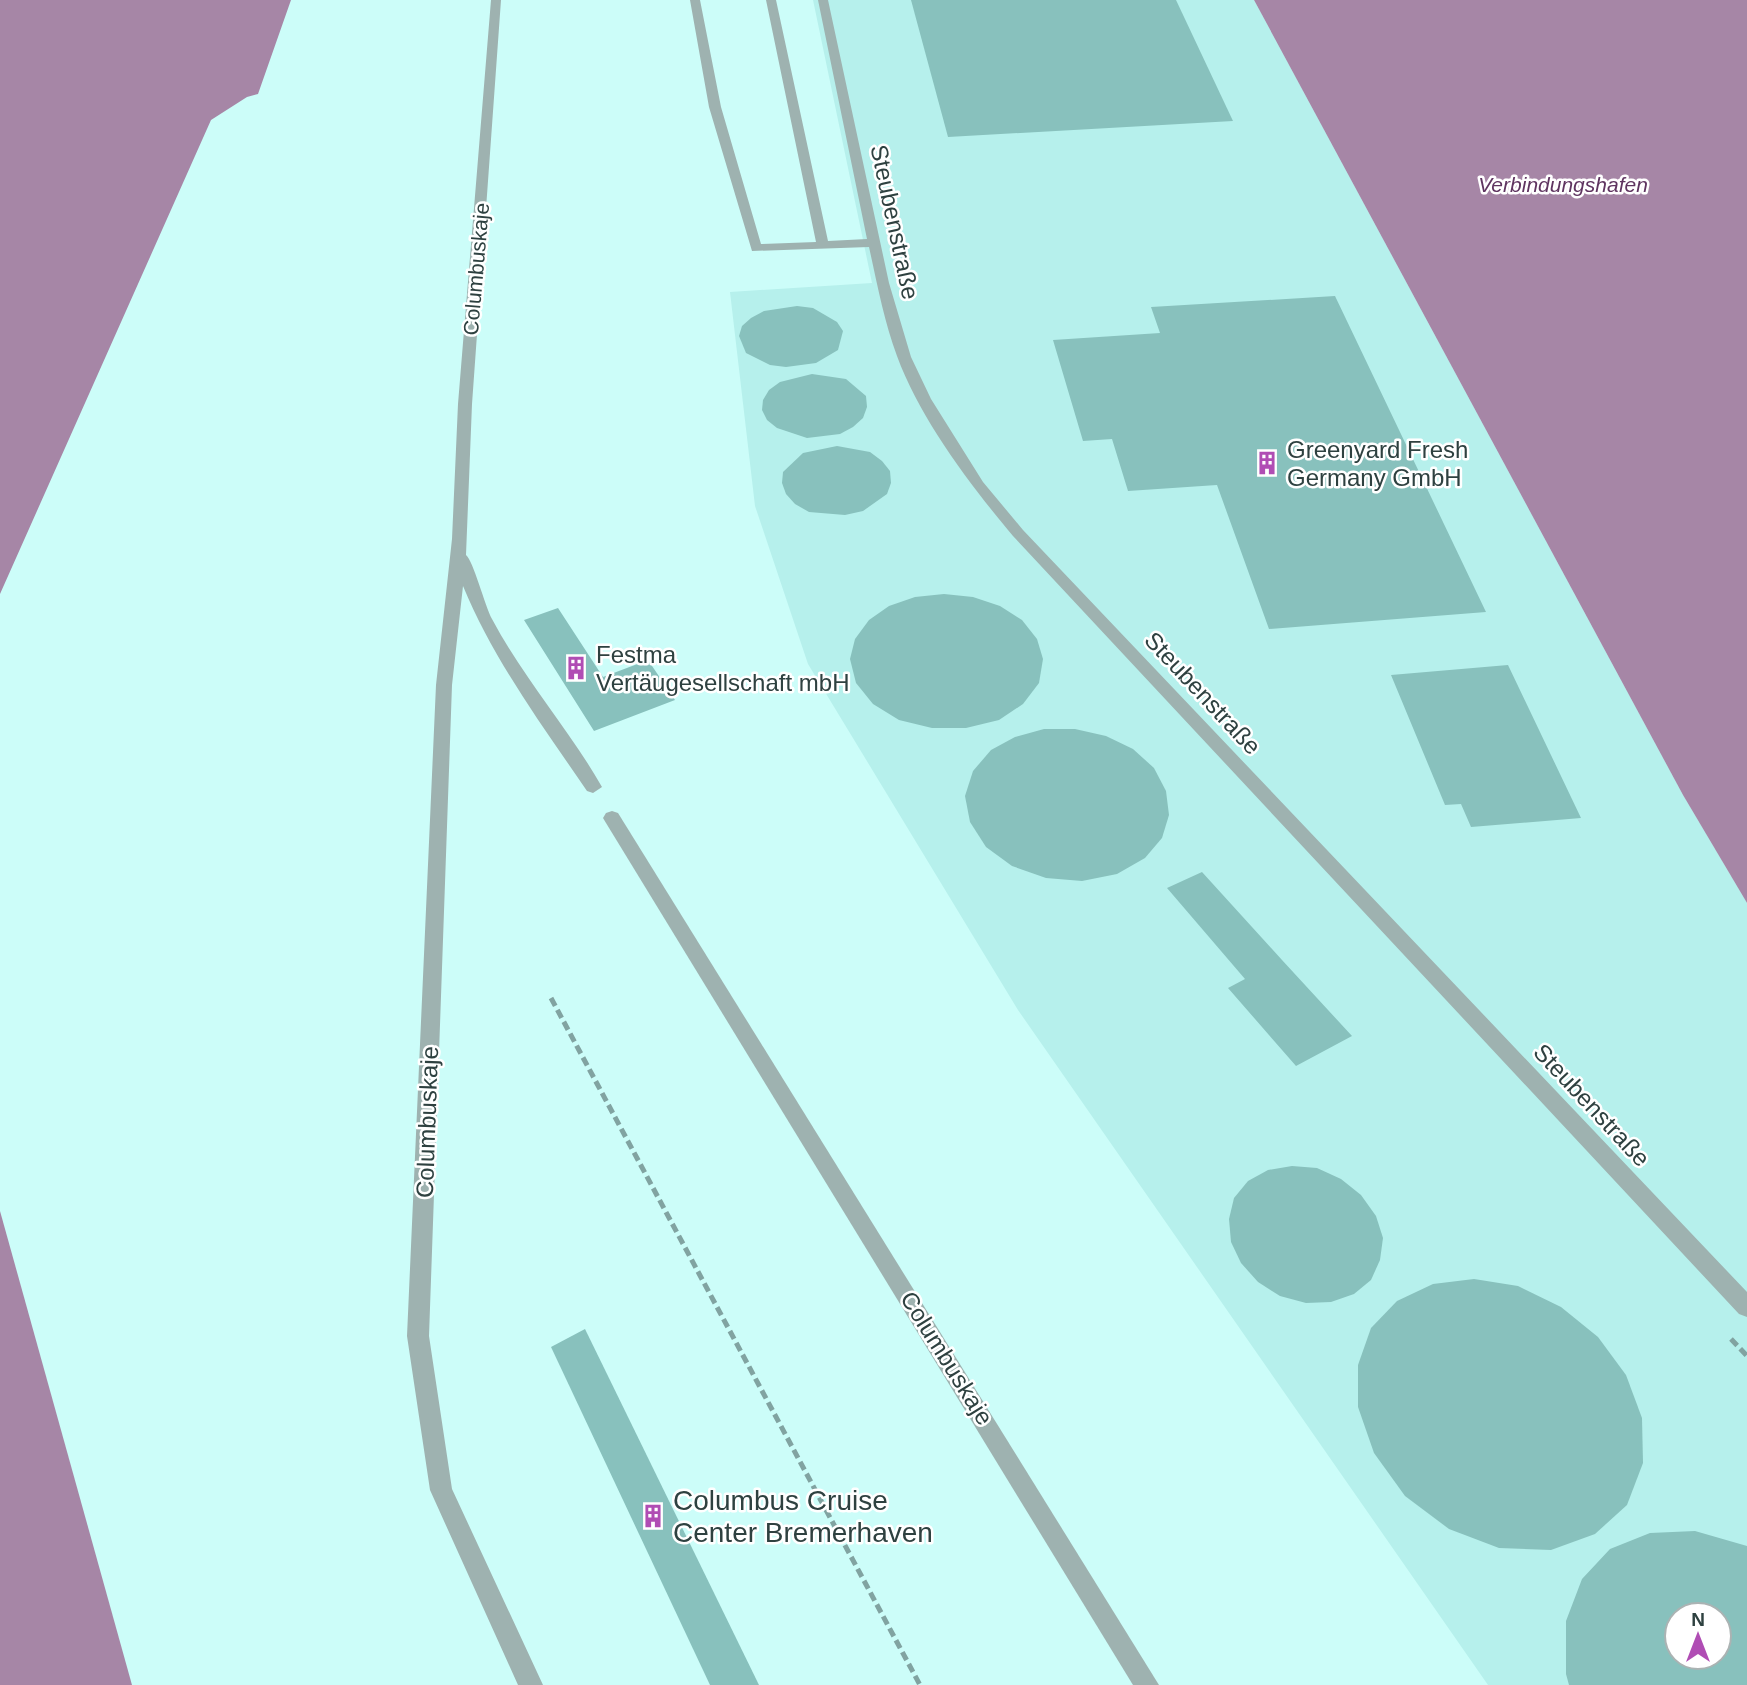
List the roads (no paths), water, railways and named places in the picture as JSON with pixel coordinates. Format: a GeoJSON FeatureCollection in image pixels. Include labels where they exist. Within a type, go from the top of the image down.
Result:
{"type":"FeatureCollection","features":[{"type":"Feature","properties":{"kind":"street","name":"Columbuskaje"},"geometry":{"type":"LineString","coordinates":[[496,0],[465,404],[460,539],[444,685],[418,1336],[441,1490],[531,1685]]}},
{"type":"Feature","properties":{"kind":"street"},"geometry":{"type":"LineString","coordinates":[[695,0],[715,107],[756,247],[874,243]]}},
{"type":"Feature","properties":{"kind":"street"},"geometry":{"type":"LineString","coordinates":[[771,0],[822,245]]}},
{"type":"Feature","properties":{"kind":"street","name":"Steubenstraße"},"geometry":{"type":"LineString","coordinates":[[823,0],[893,325],[904,357],[925,399],[978,485],[1018,533],[1747,1307]]}},
{"type":"Feature","properties":{"kind":"street","name":"Columbuskaje"},"geometry":{"type":"LineString","coordinates":[[460,539],[466,576],[502,649],[593,787]]}},
{"type":"Feature","properties":{"kind":"street","name":"Columbuskaje"},"geometry":{"type":"LineString","coordinates":[[612,818],[1147,1685]]}},
{"type":"Feature","properties":{"kind":"water"},"geometry":{"type":"Polygon","coordinates":[[[0,0],[291,0],[258,94],[247,97],[211,120],[0,594],[0,0]]]}},
{"type":"Feature","properties":{"kind":"water","name":"Verbindungshafen"},"geometry":{"type":"Polygon","coordinates":[[[1254,0],[1747,0],[1747,903],[1683,795],[1254,0]]]}},
{"type":"Feature","properties":{"kind":"water"},"geometry":{"type":"Polygon","coordinates":[[[0,1211],[132,1685],[0,1685],[0,1211]]]}},
{"type":"Feature","properties":{"kind":"place","name":"Greenyard Fresh Germany GmbH"},"geometry":{"type":"Point","coordinates":[1267,463]}},
{"type":"Feature","properties":{"kind":"place","name":"Festma Vertäugesellschaft mbH"},"geometry":{"type":"Point","coordinates":[576,668]}},
{"type":"Feature","properties":{"kind":"place","name":"Columbus Cruise Center Bremerhaven"},"geometry":{"type":"Point","coordinates":[653,1516]}}]}
